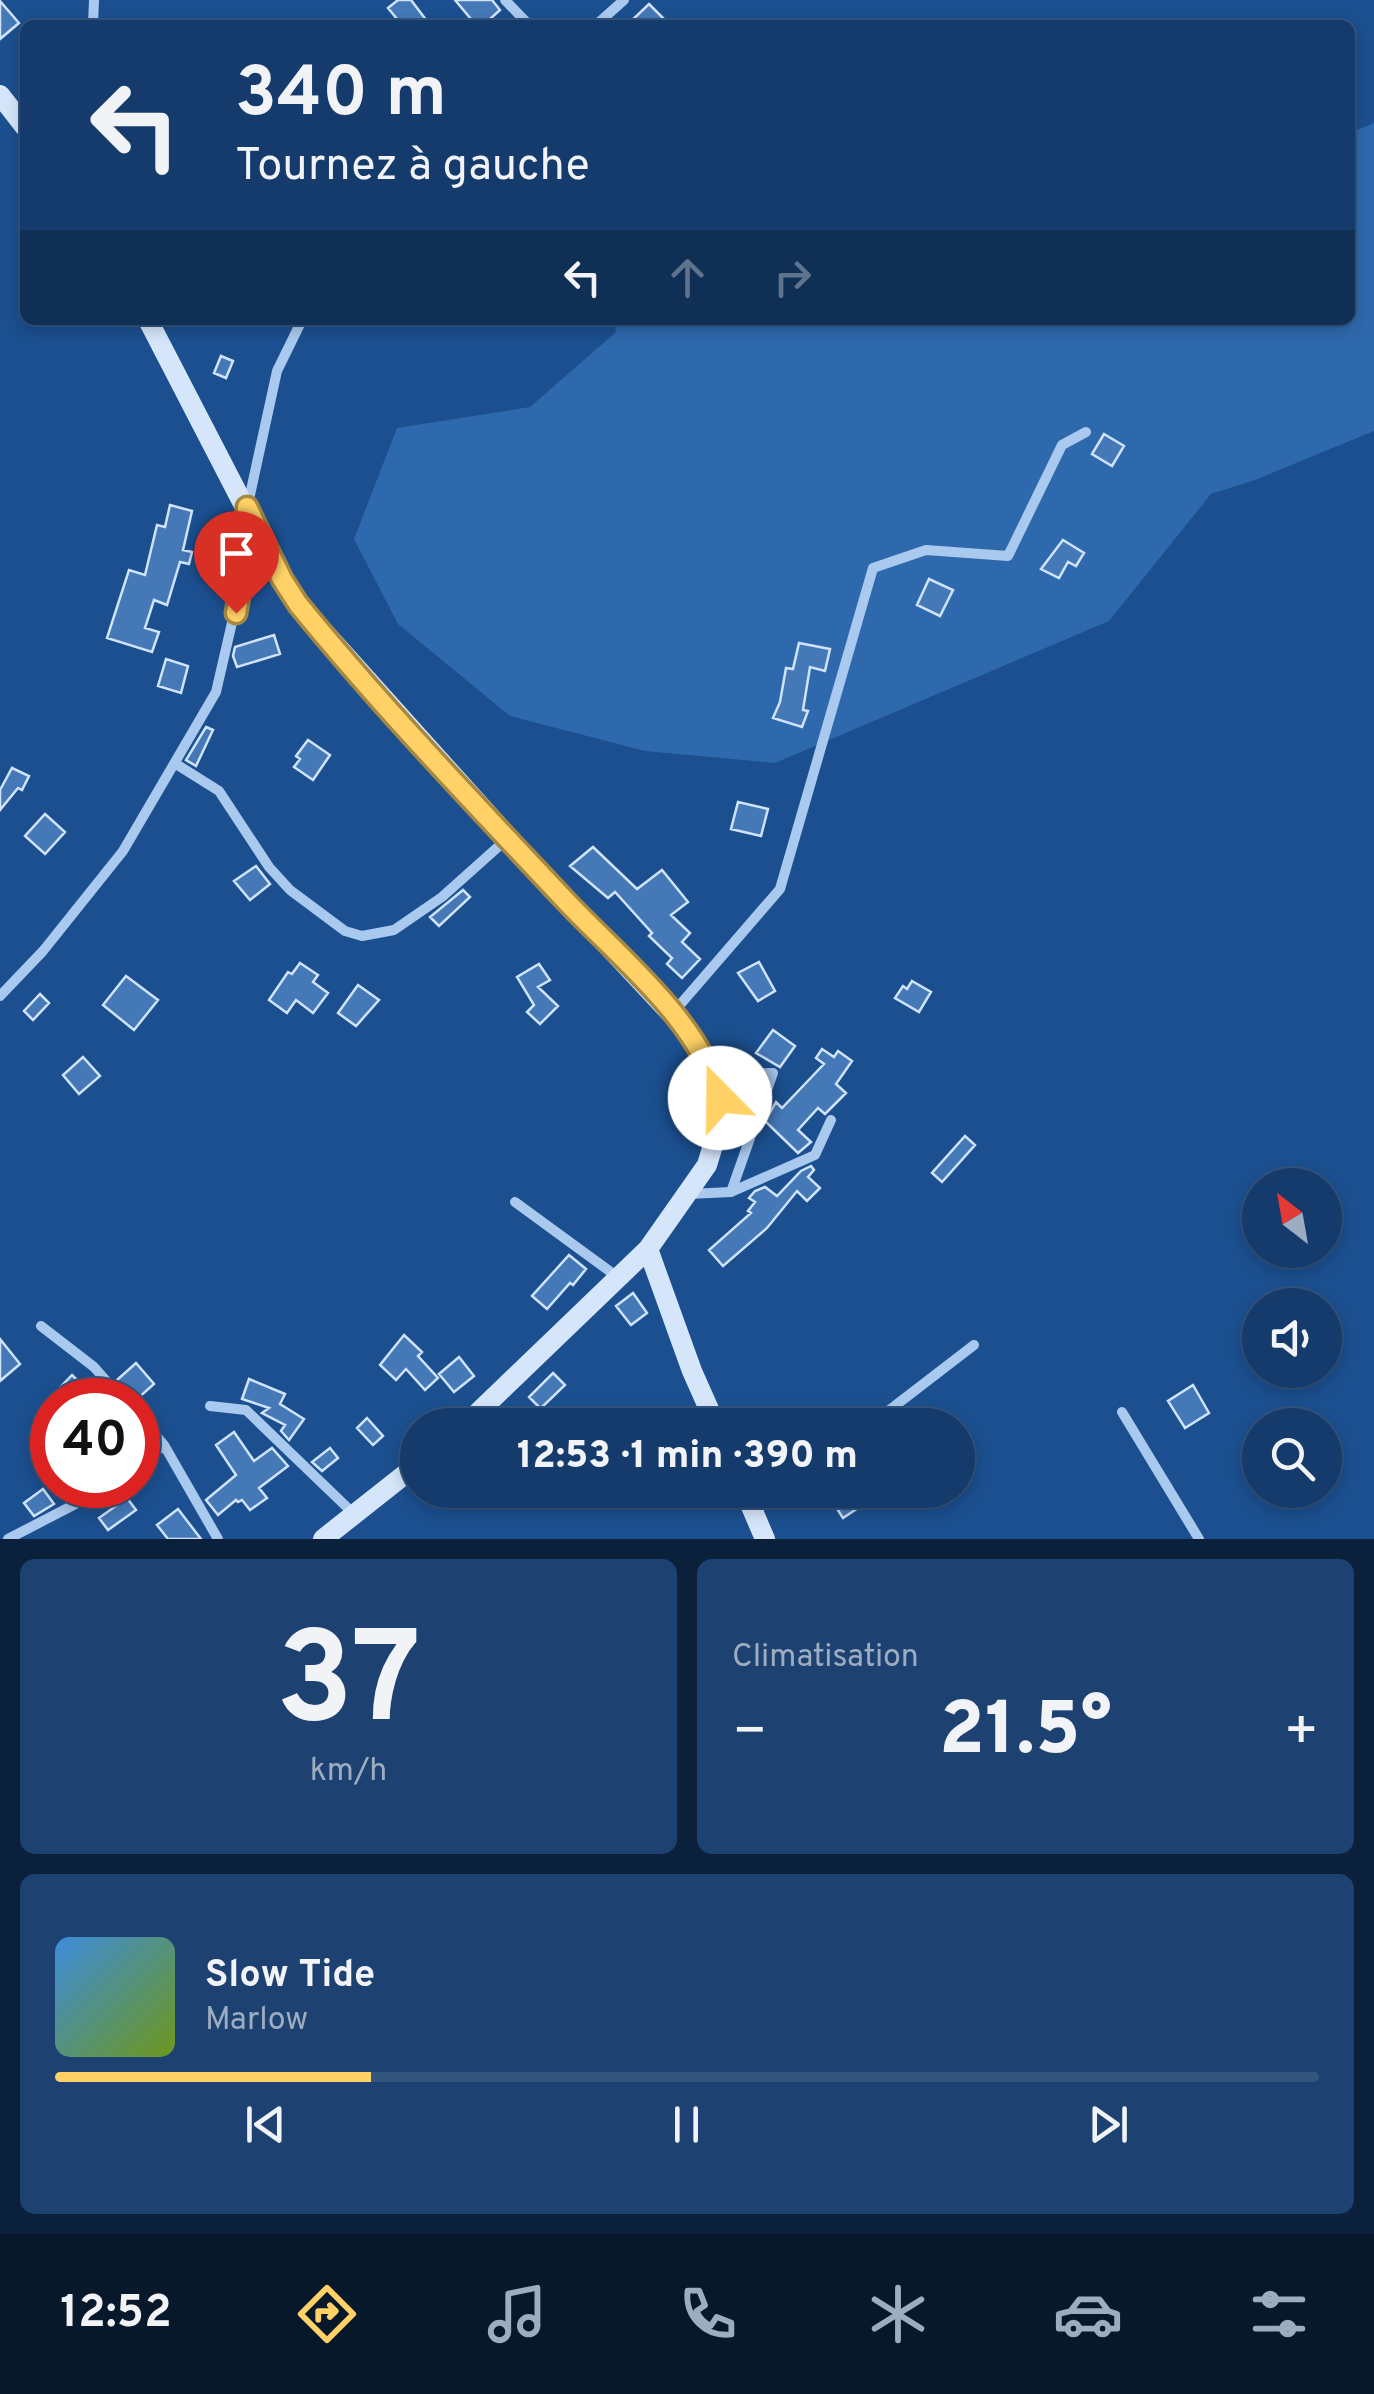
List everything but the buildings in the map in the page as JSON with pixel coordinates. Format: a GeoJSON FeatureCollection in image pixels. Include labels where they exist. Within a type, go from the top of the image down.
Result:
{"type":"FeatureCollection","features":[{"type":"Feature","properties":{"kind":"street"},"geometry":{"type":"LineString","coordinates":[[504,0],[524,20]]}},
{"type":"Feature","properties":{"kind":"street"},"geometry":{"type":"LineString","coordinates":[[602,20],[624,0]]}},
{"type":"Feature","properties":{"kind":"street"},"geometry":{"type":"LineString","coordinates":[[0,95],[20,121]]}},
{"type":"Feature","properties":{"kind":"street"},"geometry":{"type":"LineString","coordinates":[[151,325],[298,604],[688,1032],[714,1075],[720,1098],[714,1148],[688,1194],[620,1278],[483,1408]]}},
{"type":"Feature","properties":{"kind":"street"},"geometry":{"type":"LineString","coordinates":[[0,996],[43,951],[123,850],[216,692],[243,575],[247,507],[277,371],[300,325]]}},
{"type":"Feature","properties":{"kind":"street"},"geometry":{"type":"LineString","coordinates":[[672,1014],[780,889],[873,568],[926,550],[1008,556],[1062,446],[1086,432]]}},
{"type":"Feature","properties":{"kind":"street"},"geometry":{"type":"LineString","coordinates":[[176,764],[219,791],[269,867],[290,890],[344,931],[362,936],[394,930],[442,896],[508,838]]}},
{"type":"Feature","properties":{"kind":"street"},"geometry":{"type":"LineString","coordinates":[[714,1075],[773,1073],[731,1192]]}},
{"type":"Feature","properties":{"kind":"street"},"geometry":{"type":"LineString","coordinates":[[688,1194],[731,1192],[815,1155],[830,1120]]}},
{"type":"Feature","properties":{"kind":"street"},"geometry":{"type":"LineString","coordinates":[[515,1202],[620,1278]]}},
{"type":"Feature","properties":{"kind":"street"},"geometry":{"type":"LineString","coordinates":[[648,1248],[708,1408]]}},
{"type":"Feature","properties":{"kind":"street"},"geometry":{"type":"LineString","coordinates":[[41,1326],[104,1378]]}},
{"type":"Feature","properties":{"kind":"street"},"geometry":{"type":"LineString","coordinates":[[892,1408],[974,1345]]}},
{"type":"Feature","properties":{"kind":"street"},"geometry":{"type":"LineString","coordinates":[[210,1406],[246,1410],[354,1514]]}},
{"type":"Feature","properties":{"kind":"street"},"geometry":{"type":"LineString","coordinates":[[1122,1412],[1198,1539]]}},
{"type":"Feature","properties":{"kind":"street"},"geometry":{"type":"LineString","coordinates":[[160,1440],[218,1539]]}},
{"type":"Feature","properties":{"kind":"street"},"geometry":{"type":"LineString","coordinates":[[160,1447],[164,1444]]}},
{"type":"Feature","properties":{"kind":"street"},"geometry":{"type":"LineString","coordinates":[[323,1539],[400,1478]]}},
{"type":"Feature","properties":{"kind":"street"},"geometry":{"type":"LineString","coordinates":[[8,1539],[68,1508]]}},
{"type":"Feature","properties":{"kind":"street"},"geometry":{"type":"LineString","coordinates":[[751,1508],[765,1539]]}},
{"type":"Feature","properties":{"kind":"shaded area"},"geometry":{"type":"Polygon","coordinates":[[[1374,123],[1374,431],[1211,494],[1109,621],[775,763],[645,751],[510,716],[398,624],[354,539],[397,428],[530,407],[616,332],[615,325],[1355,325],[1355,131],[1374,123]]]}},
{"type":"Feature","properties":{"kind":"route"},"geometry":{"type":"LineString","coordinates":[[236,613],[243,575],[247,507],[298,604],[688,1032],[708,1061],[720,1098]]}}]}
